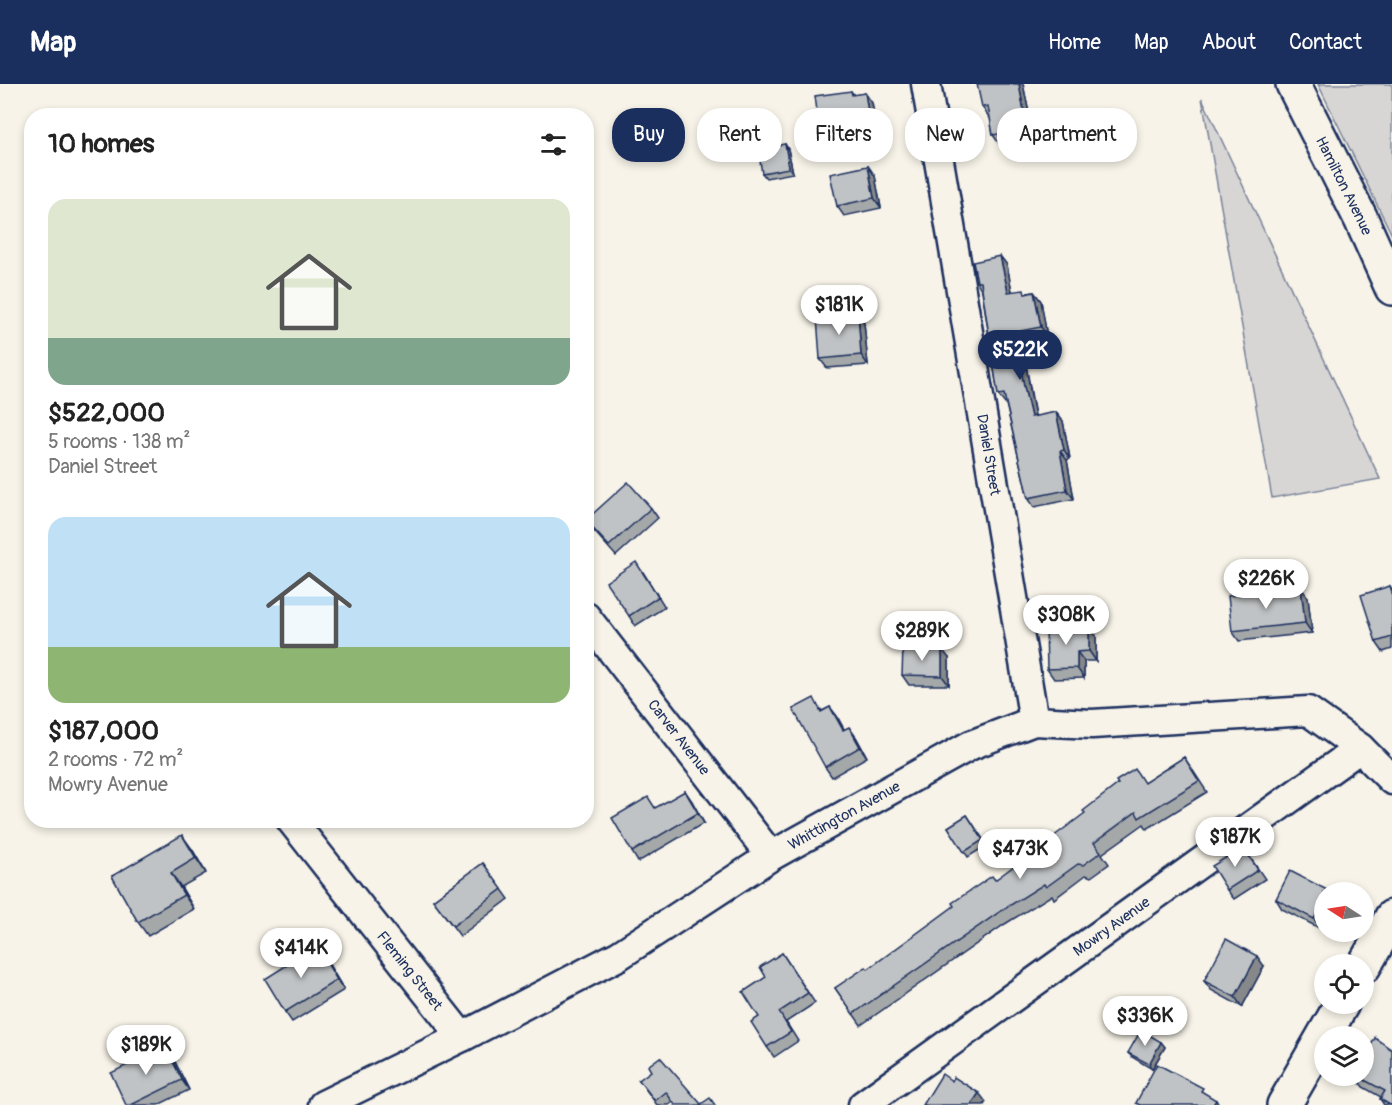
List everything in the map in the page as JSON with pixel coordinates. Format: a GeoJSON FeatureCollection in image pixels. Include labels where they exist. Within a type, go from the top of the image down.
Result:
{"type":"FeatureCollection","features":[{"type":"Feature","properties":{"kind":"main road","name":"Hamilton Avenue"},"geometry":{"type":"LineString","coordinates":[[1293,84],[1361,219],[1392,288]]}},
{"type":"Feature","properties":{"kind":"main road"},"geometry":{"type":"LineString","coordinates":[[1371,954],[1392,917]]}},
{"type":"Feature","properties":{"kind":"main road"},"geometry":{"type":"LineString","coordinates":[[1284,1105],[1336,1014]]}},
{"type":"Feature","properties":{"kind":"street","name":"Daniel Street"},"geometry":{"type":"LineString","coordinates":[[926,84],[1034,721]]}},
{"type":"Feature","properties":{"kind":"street","name":"Carver Avenue"},"geometry":{"type":"LineString","coordinates":[[594,627],[771,856]]}},
{"type":"Feature","properties":{"kind":"street","name":"Whittington Avenue"},"geometry":{"type":"LineString","coordinates":[[323,1105],[462,1037],[618,956],[771,856],[971,745],[1034,721],[1092,724],[1308,711],[1360,748],[1392,780]]}},
{"type":"Feature","properties":{"kind":"street","name":"Mowry Avenue"},"geometry":{"type":"LineString","coordinates":[[863,1105],[1360,748]]}},
{"type":"Feature","properties":{"kind":"street","name":"Fleming Street"},"geometry":{"type":"LineString","coordinates":[[297,828],[462,1037]]}},
{"type":"Feature","properties":{"kind":"shaded area"},"geometry":{"type":"Polygon","coordinates":[[[1318,84],[1392,84],[1392,235],[1318,84]]]}},
{"type":"Feature","properties":{"kind":"shaded area"},"geometry":{"type":"Polygon","coordinates":[[[1202,98],[1380,479],[1272,498],[1202,98]]]}},
{"type":"Feature","properties":{"kind":"building"},"geometry":{"type":"Polygon","coordinates":[[[977,84],[1019,84],[1023,108],[997,108],[997,134],[993,135],[988,106],[982,107],[977,84]]]}},
{"type":"Feature","properties":{"kind":"building"},"geometry":{"type":"Polygon","coordinates":[[[851,91],[852,95],[865,93],[867,108],[817,108],[815,96],[851,91]]]}},
{"type":"Feature","properties":{"kind":"building"},"geometry":{"type":"Polygon","coordinates":[[[785,144],[789,168],[762,173],[760,162],[782,162],[782,145],[785,144]]]}},
{"type":"Feature","properties":{"kind":"building"},"geometry":{"type":"Polygon","coordinates":[[[868,166],[874,198],[837,206],[830,174],[868,166]]]}},
{"type":"Feature","properties":{"kind":"building"},"geometry":{"type":"Polygon","coordinates":[[[1000,256],[1008,292],[1024,290],[1025,294],[1034,292],[1041,327],[1015,332],[1024,387],[1031,417],[1056,412],[1064,450],[1060,451],[1067,490],[1028,498],[1004,394],[998,395],[981,282],[977,282],[973,262],[1000,256]]]}},
{"type":"Feature","properties":{"kind":"building"},"geometry":{"type":"Polygon","coordinates":[[[858,314],[861,355],[820,359],[817,317],[858,314]]]}},
{"type":"Feature","properties":{"kind":"building"},"geometry":{"type":"Polygon","coordinates":[[[628,482],[651,508],[609,546],[594,530],[594,513],[628,482]]]}},
{"type":"Feature","properties":{"kind":"building"},"geometry":{"type":"Polygon","coordinates":[[[636,562],[658,597],[629,616],[606,582],[636,562]]]}},
{"type":"Feature","properties":{"kind":"building"},"geometry":{"type":"Polygon","coordinates":[[[1390,586],[1392,637],[1376,642],[1361,595],[1390,586]]]}},
{"type":"Feature","properties":{"kind":"building"},"geometry":{"type":"Polygon","coordinates":[[[1301,588],[1305,623],[1232,631],[1228,596],[1301,588]]]}},
{"type":"Feature","properties":{"kind":"building"},"geometry":{"type":"Polygon","coordinates":[[[1089,626],[1089,651],[1077,652],[1077,668],[1047,669],[1046,627],[1089,626]]]}},
{"type":"Feature","properties":{"kind":"building"},"geometry":{"type":"Polygon","coordinates":[[[903,648],[942,649],[942,676],[902,675],[903,648]]]}},
{"type":"Feature","properties":{"kind":"building"},"geometry":{"type":"Polygon","coordinates":[[[814,698],[821,712],[830,707],[843,730],[849,727],[860,747],[825,767],[793,709],[814,698]]]}},
{"type":"Feature","properties":{"kind":"building"},"geometry":{"type":"Polygon","coordinates":[[[1184,757],[1199,781],[1139,818],[1136,812],[1094,843],[1101,852],[1083,865],[1078,864],[1046,887],[1044,884],[998,913],[853,1014],[835,988],[866,967],[868,969],[954,906],[952,903],[992,876],[995,880],[1085,813],[1083,811],[1118,784],[1116,781],[1135,769],[1144,783],[1184,757]]]}},
{"type":"Feature","properties":{"kind":"building"},"geometry":{"type":"Polygon","coordinates":[[[685,791],[698,813],[632,852],[612,818],[648,797],[655,808],[685,791]]]}},
{"type":"Feature","properties":{"kind":"building"},"geometry":{"type":"Polygon","coordinates":[[[967,815],[983,840],[964,852],[948,827],[967,815]]]}},
{"type":"Feature","properties":{"kind":"building"},"geometry":{"type":"Polygon","coordinates":[[[182,835],[196,858],[171,873],[184,895],[138,922],[112,876],[182,835]]]}},
{"type":"Feature","properties":{"kind":"building"},"geometry":{"type":"Polygon","coordinates":[[[1243,847],[1258,870],[1227,890],[1212,866],[1243,847]]]}},
{"type":"Feature","properties":{"kind":"building"},"geometry":{"type":"Polygon","coordinates":[[[483,863],[502,889],[453,926],[433,900],[483,863]]]}},
{"type":"Feature","properties":{"kind":"building"},"geometry":{"type":"Polygon","coordinates":[[[1290,871],[1314,883],[1314,919],[1276,899],[1290,871]]]}},
{"type":"Feature","properties":{"kind":"building"},"geometry":{"type":"Polygon","coordinates":[[[1226,939],[1257,956],[1235,997],[1204,981],[1226,939]]]}},
{"type":"Feature","properties":{"kind":"building"},"geometry":{"type":"Polygon","coordinates":[[[317,946],[337,980],[285,1012],[265,979],[317,946]]]}},
{"type":"Feature","properties":{"kind":"building"},"geometry":{"type":"Polygon","coordinates":[[[782,953],[808,993],[779,1012],[791,1032],[767,1047],[751,1022],[759,1017],[743,992],[766,977],[760,967],[782,953]]]}},
{"type":"Feature","properties":{"kind":"building"},"geometry":{"type":"Polygon","coordinates":[[[1141,1030],[1161,1042],[1149,1064],[1128,1053],[1141,1030]]]}},
{"type":"Feature","properties":{"kind":"building"},"geometry":{"type":"Polygon","coordinates":[[[1375,1038],[1392,1050],[1392,1105],[1380,1099],[1385,1091],[1374,1085],[1375,1038]]]}},
{"type":"Feature","properties":{"kind":"building"},"geometry":{"type":"Polygon","coordinates":[[[165,1046],[182,1080],[131,1105],[126,1105],[111,1073],[165,1046]]]}},
{"type":"Feature","properties":{"kind":"building"},"geometry":{"type":"Polygon","coordinates":[[[660,1057],[701,1104],[710,1098],[715,1105],[675,1105],[666,1092],[655,1101],[639,1080],[651,1071],[648,1066],[660,1057]]]}},
{"type":"Feature","properties":{"kind":"building"},"geometry":{"type":"Polygon","coordinates":[[[1157,1064],[1203,1088],[1201,1091],[1216,1100],[1213,1105],[1140,1105],[1136,1103],[1157,1064]]]}},
{"type":"Feature","properties":{"kind":"building"},"geometry":{"type":"Polygon","coordinates":[[[942,1074],[952,1081],[954,1077],[979,1093],[971,1105],[923,1105],[942,1074]]]}}]}
